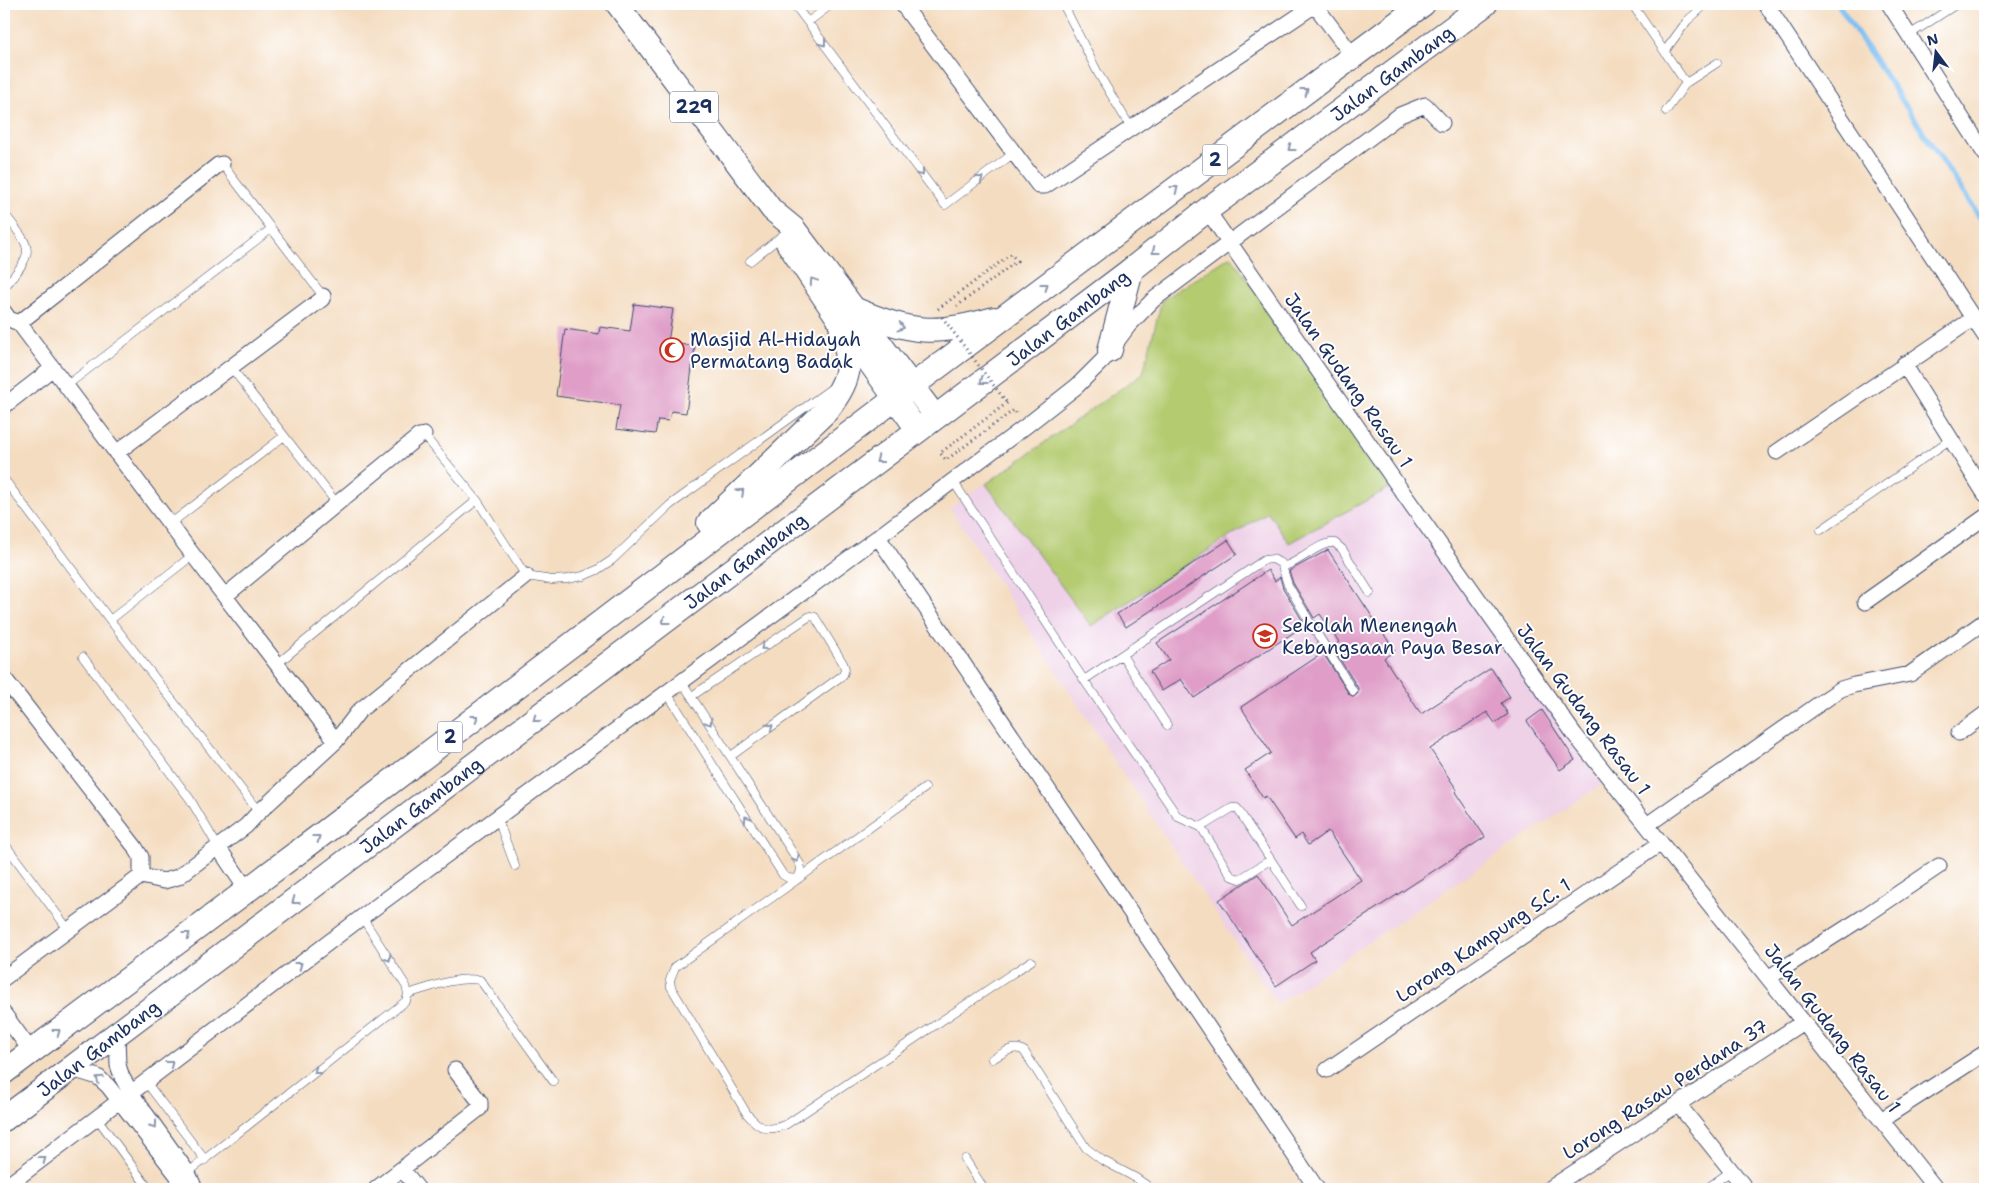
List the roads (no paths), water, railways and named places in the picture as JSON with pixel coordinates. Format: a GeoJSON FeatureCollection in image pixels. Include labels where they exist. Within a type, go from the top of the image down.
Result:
{"type":"FeatureCollection","features":[{"type":"Feature","properties":{"kind":"highway","name":"Jalan Gambang"},"geometry":{"type":"LineString","coordinates":[[4,1072],[904,392],[1423,4]]}},
{"type":"Feature","properties":{"kind":"highway","name":"Jalan Gambang"},"geometry":{"type":"LineString","coordinates":[[4,1119],[1131,270],[1207,210],[1485,4]]}},
{"type":"Feature","properties":{"kind":"highway"},"geometry":{"type":"LineString","coordinates":[[1110,350],[1131,270]]}},
{"type":"Feature","properties":{"kind":"highway"},"geometry":{"type":"LineString","coordinates":[[630,599],[827,410],[838,396],[847,377],[849,362],[847,349],[848,316],[929,331],[967,326],[1006,316]]}},
{"type":"Feature","properties":{"kind":"main road","name":"229"},"geometry":{"type":"LineString","coordinates":[[617,4],[772,210],[927,424]]}},
{"type":"Feature","properties":{"kind":"street"},"geometry":{"type":"LineString","coordinates":[[902,4],[1039,186],[1045,186],[1314,4],[1353,56]]}},
{"type":"Feature","properties":{"kind":"street"},"geometry":{"type":"LineString","coordinates":[[1766,4],[1985,336]]}},
{"type":"Feature","properties":{"kind":"street"},"geometry":{"type":"LineString","coordinates":[[1889,4],[1985,154]]}},
{"type":"Feature","properties":{"kind":"street"},"geometry":{"type":"LineString","coordinates":[[4,1188],[362,917],[878,537],[1077,386],[1103,360],[1152,300],[1400,115],[1425,105],[1442,123]]}},
{"type":"Feature","properties":{"kind":"street"},"geometry":{"type":"LineString","coordinates":[[19,323],[218,165],[222,164]]}},
{"type":"Feature","properties":{"kind":"street","name":"Jalan Gudang Rasau 1"},"geometry":{"type":"LineString","coordinates":[[1207,210],[1533,678],[1606,775],[1648,825],[1936,1189]]}},
{"type":"Feature","properties":{"kind":"street"},"geometry":{"type":"LineString","coordinates":[[116,453],[324,296]]}},
{"type":"Feature","properties":{"kind":"street"},"geometry":{"type":"LineString","coordinates":[[4,312],[9,319],[19,323],[336,742]]}},
{"type":"Feature","properties":{"kind":"street"},"geometry":{"type":"LineString","coordinates":[[1778,452],[1904,364],[1974,318]]}},
{"type":"Feature","properties":{"kind":"street"},"geometry":{"type":"LineString","coordinates":[[1904,364],[1985,494]]}},
{"type":"Feature","properties":{"kind":"street"},"geometry":{"type":"LineString","coordinates":[[4,406],[53,368]]}},
{"type":"Feature","properties":{"kind":"street"},"geometry":{"type":"LineString","coordinates":[[225,596],[338,505],[419,436],[424,435]]}},
{"type":"Feature","properties":{"kind":"street"},"geometry":{"type":"LineString","coordinates":[[1865,602],[1985,517]]}},
{"type":"Feature","properties":{"kind":"street"},"geometry":{"type":"LineString","coordinates":[[878,537],[1317,1189]]}},
{"type":"Feature","properties":{"kind":"street"},"geometry":{"type":"LineString","coordinates":[[4,978],[141,876],[164,881],[178,876],[246,826],[336,742],[359,711],[526,576]]}},
{"type":"Feature","properties":{"kind":"street"},"geometry":{"type":"LineString","coordinates":[[1648,825],[1841,690],[1910,674],[1985,621]]}},
{"type":"Feature","properties":{"kind":"street"},"geometry":{"type":"LineString","coordinates":[[4,678],[136,847],[141,857],[141,876]]}},
{"type":"Feature","properties":{"kind":"street"},"geometry":{"type":"LineString","coordinates":[[1959,734],[1985,714]]}},
{"type":"Feature","properties":{"kind":"street","name":"Lorong Kampung S.C. 1"},"geometry":{"type":"LineString","coordinates":[[1327,1070],[1662,843]]}},
{"type":"Feature","properties":{"kind":"street"},"geometry":{"type":"LineString","coordinates":[[218,847],[247,890]]}},
{"type":"Feature","properties":{"kind":"street"},"geometry":{"type":"LineString","coordinates":[[1768,978],[1939,866]]}},
{"type":"Feature","properties":{"kind":"street"},"geometry":{"type":"LineString","coordinates":[[4,1014],[31,1051]]}},
{"type":"Feature","properties":{"kind":"street","name":"Lorong Rasau Perdana 37"},"geometry":{"type":"LineString","coordinates":[[1549,1189],[1803,1022]]}},
{"type":"Feature","properties":{"kind":"street"},"geometry":{"type":"LineString","coordinates":[[117,1035],[118,1065],[125,1097]]}},
{"type":"Feature","properties":{"kind":"street"},"geometry":{"type":"LineString","coordinates":[[1880,1120],[1985,1053]]}},
{"type":"Feature","properties":{"kind":"street"},"geometry":{"type":"LineString","coordinates":[[72,1068],[98,1077],[125,1097],[194,1189]]}},
{"type":"Feature","properties":{"kind":"street"},"geometry":{"type":"LineString","coordinates":[[376,1189],[480,1108],[480,1102],[455,1070]]}},
{"type":"Feature","properties":{"kind":"street"},"geometry":{"type":"LineString","coordinates":[[1678,1104],[1746,1189]]}},
{"type":"Feature","properties":{"kind":"street"},"geometry":{"type":"LineString","coordinates":[[402,1169],[418,1189]]}},
{"type":"Feature","properties":{"kind":"lane"},"geometry":{"type":"LineString","coordinates":[[794,4],[945,205],[1014,153]]}},
{"type":"Feature","properties":{"kind":"lane"},"geometry":{"type":"LineString","coordinates":[[808,22],[832,4]]}},
{"type":"Feature","properties":{"kind":"lane"},"geometry":{"type":"LineString","coordinates":[[1063,4],[1098,73],[1131,128]]}},
{"type":"Feature","properties":{"kind":"lane"},"geometry":{"type":"LineString","coordinates":[[1632,4],[1686,83]]}},
{"type":"Feature","properties":{"kind":"lane"},"geometry":{"type":"LineString","coordinates":[[1665,51],[1688,21],[1706,4]]}},
{"type":"Feature","properties":{"kind":"lane"},"geometry":{"type":"LineString","coordinates":[[1909,35],[1957,4]]}},
{"type":"Feature","properties":{"kind":"lane"},"geometry":{"type":"LineString","coordinates":[[1666,110],[1686,83],[1717,63]]}},
{"type":"Feature","properties":{"kind":"lane"},"geometry":{"type":"LineString","coordinates":[[222,164],[324,296]]}},
{"type":"Feature","properties":{"kind":"lane"},"geometry":{"type":"LineString","coordinates":[[4,213],[26,242],[28,248],[24,262],[4,288]]}},
{"type":"Feature","properties":{"kind":"lane"},"geometry":{"type":"LineString","coordinates":[[66,386],[271,229]]}},
{"type":"Feature","properties":{"kind":"lane"},"geometry":{"type":"LineString","coordinates":[[750,261],[788,232]]}},
{"type":"Feature","properties":{"kind":"lane"},"geometry":{"type":"LineString","coordinates":[[230,366],[338,505]]}},
{"type":"Feature","properties":{"kind":"lane"},"geometry":{"type":"LineString","coordinates":[[424,435],[477,500],[526,576],[552,580],[568,579],[598,570],[612,560],[670,505],[847,377]]}},
{"type":"Feature","properties":{"kind":"lane"},"geometry":{"type":"LineString","coordinates":[[170,524],[284,436]]}},
{"type":"Feature","properties":{"kind":"lane"},"geometry":{"type":"LineString","coordinates":[[1821,530],[1951,439]]}},
{"type":"Feature","properties":{"kind":"lane"},"geometry":{"type":"LineString","coordinates":[[4,479],[110,620],[259,812]]}},
{"type":"Feature","properties":{"kind":"lane"},"geometry":{"type":"LineString","coordinates":[[953,481],[1084,680],[1178,817],[1201,827],[1231,876],[1236,879],[1240,879],[1270,860]]}},
{"type":"Feature","properties":{"kind":"lane"},"geometry":{"type":"LineString","coordinates":[[277,664],[477,500]]}},
{"type":"Feature","properties":{"kind":"lane"},"geometry":{"type":"LineString","coordinates":[[1084,680],[1264,560],[1273,559],[1285,566],[1324,544],[1335,544],[1342,549],[1370,593]]}},
{"type":"Feature","properties":{"kind":"lane"},"geometry":{"type":"LineString","coordinates":[[110,620],[193,555]]}},
{"type":"Feature","properties":{"kind":"lane"},"geometry":{"type":"LineString","coordinates":[[1281,564],[1284,575],[1303,610],[1353,691]]}},
{"type":"Feature","properties":{"kind":"lane"},"geometry":{"type":"LineString","coordinates":[[692,696],[810,616],[814,617],[818,622],[843,662],[845,669],[842,675],[731,756]]}},
{"type":"Feature","properties":{"kind":"lane"},"geometry":{"type":"LineString","coordinates":[[1122,655],[1167,725]]}},
{"type":"Feature","properties":{"kind":"lane"},"geometry":{"type":"LineString","coordinates":[[83,658],[190,799],[218,847]]}},
{"type":"Feature","properties":{"kind":"lane"},"geometry":{"type":"LineString","coordinates":[[682,682],[800,864],[801,870],[798,879]]}},
{"type":"Feature","properties":{"kind":"lane"},"geometry":{"type":"LineString","coordinates":[[667,693],[783,875],[788,878],[798,879]]}},
{"type":"Feature","properties":{"kind":"lane"},"geometry":{"type":"LineString","coordinates":[[925,788],[675,967],[670,980],[671,987],[747,1114],[755,1124],[763,1128],[773,1129],[787,1124],[1031,962]]}},
{"type":"Feature","properties":{"kind":"lane"},"geometry":{"type":"LineString","coordinates":[[1201,827],[1232,808],[1237,808],[1300,906]]}},
{"type":"Feature","properties":{"kind":"lane"},"geometry":{"type":"LineString","coordinates":[[497,817],[515,866]]}},
{"type":"Feature","properties":{"kind":"lane"},"geometry":{"type":"LineString","coordinates":[[4,843],[68,929]]}},
{"type":"Feature","properties":{"kind":"lane"},"geometry":{"type":"LineString","coordinates":[[167,1189],[406,1001],[408,994],[406,986],[362,917]]}},
{"type":"Feature","properties":{"kind":"lane"},"geometry":{"type":"LineString","coordinates":[[408,994],[453,981],[470,978],[480,980],[553,1081]]}},
{"type":"Feature","properties":{"kind":"lane"},"geometry":{"type":"LineString","coordinates":[[992,1059],[1014,1048],[1024,1051],[1086,1148],[1102,1160],[1152,1189]]}},
{"type":"Feature","properties":{"kind":"lane"},"geometry":{"type":"LineString","coordinates":[[146,1082],[205,1160]]}},
{"type":"Feature","properties":{"kind":"lane"},"geometry":{"type":"LineString","coordinates":[[97,1118],[149,1189]]}},
{"type":"Feature","properties":{"kind":"lane"},"geometry":{"type":"LineString","coordinates":[[965,1159],[984,1189]]}},
{"type":"Feature","properties":{"kind":"lane"},"geometry":{"type":"LineString","coordinates":[[1706,1189],[1731,1171]]}},
{"type":"Feature","properties":{"kind":"waterway"},"geometry":{"type":"LineString","coordinates":[[1838,4],[1985,225]]}},
{"type":"Feature","properties":{"kind":"place","name":"Masjid Al-Hidayah Permatang Badak"},"geometry":{"type":"Point","coordinates":[672,350]}},
{"type":"Feature","properties":{"kind":"place","name":"Sekolah Menengah Kebangsaan Paya Besar"},"geometry":{"type":"Point","coordinates":[1265,636]}}]}
